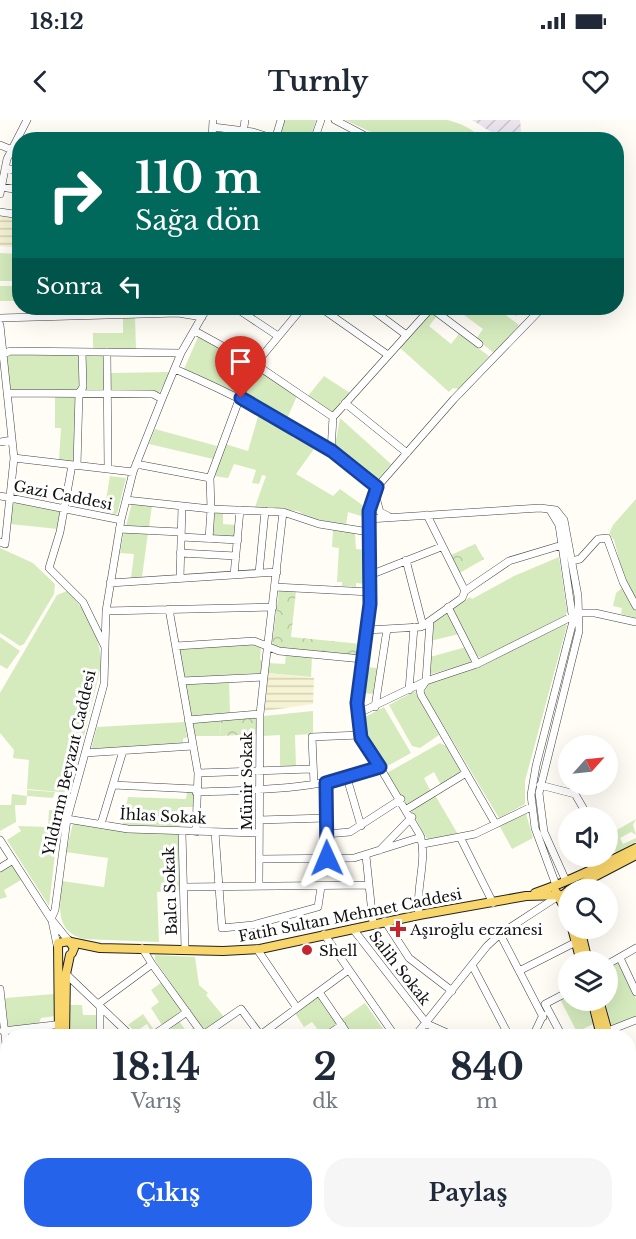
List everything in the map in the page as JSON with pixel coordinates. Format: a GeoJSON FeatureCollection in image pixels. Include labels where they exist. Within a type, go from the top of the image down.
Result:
{"type":"FeatureCollection","features":[{"type":"Feature","properties":{"kind":"main road","name":"Fatih Sultan Mehmet Caddesi"},"geometry":{"type":"LineString","coordinates":[[618,854],[636,848]]}},
{"type":"Feature","properties":{"kind":"main road","name":"Fatih Sultan Mehmet Caddesi"},"geometry":{"type":"LineString","coordinates":[[585,879],[636,855]]}},
{"type":"Feature","properties":{"kind":"main road","name":"Fatih Sultan Mehmet Caddesi"},"geometry":{"type":"LineString","coordinates":[[579,879],[596,867]]}},
{"type":"Feature","properties":{"kind":"main road","name":"Fatih Sultan Mehmet Caddesi"},"geometry":{"type":"LineString","coordinates":[[526,896],[553,884]]}},
{"type":"Feature","properties":{"kind":"main road"},"geometry":{"type":"LineString","coordinates":[[553,884],[556,891],[558,890]]}},
{"type":"Feature","properties":{"kind":"main road","name":"Fatih Sultan Mehmet Caddesi"},"geometry":{"type":"LineString","coordinates":[[70,941],[100,948],[258,949],[385,921],[493,903],[558,889]]}},
{"type":"Feature","properties":{"kind":"main road"},"geometry":{"type":"LineString","coordinates":[[575,939],[578,951]]}},
{"type":"Feature","properties":{"kind":"main road"},"geometry":{"type":"LineString","coordinates":[[61,1029],[62,1025],[66,974],[71,954],[70,941],[62,940],[57,949],[62,1025],[63,1029]]}},
{"type":"Feature","properties":{"kind":"main road"},"geometry":{"type":"LineString","coordinates":[[57,949],[62,956],[100,948]]}},
{"type":"Feature","properties":{"kind":"main road"},"geometry":{"type":"LineString","coordinates":[[596,1011],[604,1029]]}},
{"type":"Feature","properties":{"kind":"main road"},"geometry":{"type":"LineString","coordinates":[[601,1011],[605,1029]]}},
{"type":"Feature","properties":{"kind":"street"},"geometry":{"type":"LineString","coordinates":[[243,130],[245,120]]}},
{"type":"Feature","properties":{"kind":"street"},"geometry":{"type":"LineString","coordinates":[[335,120],[358,132]]}},
{"type":"Feature","properties":{"kind":"street"},"geometry":{"type":"LineString","coordinates":[[213,124],[250,132]]}},
{"type":"Feature","properties":{"kind":"street"},"geometry":{"type":"LineString","coordinates":[[0,145],[12,150],[5,168],[1,190]]}},
{"type":"Feature","properties":{"kind":"street"},"geometry":{"type":"LineString","coordinates":[[5,168],[12,169]]}},
{"type":"Feature","properties":{"kind":"street"},"geometry":{"type":"LineString","coordinates":[[0,318],[109,315]]}},
{"type":"Feature","properties":{"kind":"street"},"geometry":{"type":"LineString","coordinates":[[191,315],[202,317]]}},
{"type":"Feature","properties":{"kind":"street"},"geometry":{"type":"LineString","coordinates":[[246,315],[278,336]]}},
{"type":"Feature","properties":{"kind":"street"},"geometry":{"type":"LineString","coordinates":[[209,539],[212,509],[210,477],[240,397],[255,364],[296,315]]}},
{"type":"Feature","properties":{"kind":"street"},"geometry":{"type":"LineString","coordinates":[[331,315],[388,355]]}},
{"type":"Feature","properties":{"kind":"street"},"geometry":{"type":"LineString","coordinates":[[379,315],[405,334]]}},
{"type":"Feature","properties":{"kind":"street"},"geometry":{"type":"LineString","coordinates":[[332,451],[333,417],[424,315]]}},
{"type":"Feature","properties":{"kind":"street"},"geometry":{"type":"LineString","coordinates":[[440,315],[479,344]]}},
{"type":"Feature","properties":{"kind":"street"},"geometry":{"type":"LineString","coordinates":[[419,915],[417,903],[422,841],[412,817],[360,735],[357,714],[370,592],[370,501],[376,489],[406,453],[454,399],[535,315]]}},
{"type":"Feature","properties":{"kind":"street","name":"Yıldırım Beyazıt Caddesi"},"geometry":{"type":"LineString","coordinates":[[51,919],[55,910],[67,819],[104,684],[107,651],[106,611],[119,529],[133,472],[181,353],[202,317]]}},
{"type":"Feature","properties":{"kind":"street"},"geometry":{"type":"LineString","coordinates":[[0,325],[3,376],[8,393],[14,458],[12,498],[5,544],[0,542]]}},
{"type":"Feature","properties":{"kind":"street"},"geometry":{"type":"LineString","coordinates":[[195,331],[255,364],[333,417]]}},
{"type":"Feature","properties":{"kind":"street"},"geometry":{"type":"LineString","coordinates":[[2,356],[10,351],[181,353]]}},
{"type":"Feature","properties":{"kind":"street"},"geometry":{"type":"LineString","coordinates":[[82,352],[84,387],[79,393],[75,465],[49,568],[83,602],[107,651]]}},
{"type":"Feature","properties":{"kind":"street"},"geometry":{"type":"LineString","coordinates":[[108,352],[108,469]]}},
{"type":"Feature","properties":{"kind":"street"},"geometry":{"type":"LineString","coordinates":[[175,369],[240,397],[332,451],[376,489],[380,512],[388,517]]}},
{"type":"Feature","properties":{"kind":"street"},"geometry":{"type":"LineString","coordinates":[[8,393],[153,394],[162,399]]}},
{"type":"Feature","properties":{"kind":"street"},"geometry":{"type":"LineString","coordinates":[[345,403],[406,453]]}},
{"type":"Feature","properties":{"kind":"street"},"geometry":{"type":"LineString","coordinates":[[0,414],[10,412]]}},
{"type":"Feature","properties":{"kind":"street"},"geometry":{"type":"LineString","coordinates":[[0,442],[12,440]]}},
{"type":"Feature","properties":{"kind":"street"},"geometry":{"type":"LineString","coordinates":[[14,458],[133,472]]}},
{"type":"Feature","properties":{"kind":"street"},"geometry":{"type":"LineString","coordinates":[[136,464],[210,477]]}},
{"type":"Feature","properties":{"kind":"street","name":"Gazi Caddesi"},"geometry":{"type":"LineString","coordinates":[[0,496],[121,520]]}},
{"type":"Feature","properties":{"kind":"street"},"geometry":{"type":"LineString","coordinates":[[126,500],[212,509],[283,512],[319,524],[369,532]]}},
{"type":"Feature","properties":{"kind":"street"},"geometry":{"type":"LineString","coordinates":[[180,578],[182,506]]}},
{"type":"Feature","properties":{"kind":"street"},"geometry":{"type":"LineString","coordinates":[[234,575],[240,510]]}},
{"type":"Feature","properties":{"kind":"street"},"geometry":{"type":"LineString","coordinates":[[369,519],[550,510],[558,511],[564,519],[572,561],[576,614],[574,651],[540,785],[542,825],[567,879]]}},
{"type":"Feature","properties":{"kind":"street"},"geometry":{"type":"LineString","coordinates":[[550,510],[558,520],[576,614],[536,766],[531,807],[537,835],[553,884]]}},
{"type":"Feature","properties":{"kind":"street"},"geometry":{"type":"LineString","coordinates":[[259,573],[265,511]]}},
{"type":"Feature","properties":{"kind":"street","name":"Münir Sokak"},"geometry":{"type":"LineString","coordinates":[[259,886],[260,714],[283,512]]}},
{"type":"Feature","properties":{"kind":"street"},"geometry":{"type":"LineString","coordinates":[[427,515],[465,591]]}},
{"type":"Feature","properties":{"kind":"street"},"geometry":{"type":"LineString","coordinates":[[119,529],[237,540]]}},
{"type":"Feature","properties":{"kind":"street"},"geometry":{"type":"LineString","coordinates":[[572,561],[580,559],[598,539],[607,538],[623,582],[636,606]]}},
{"type":"Feature","properties":{"kind":"street"},"geometry":{"type":"LineString","coordinates":[[367,630],[414,627],[426,623],[462,598],[465,591],[509,561],[562,545]]}},
{"type":"Feature","properties":{"kind":"street"},"geometry":{"type":"LineString","coordinates":[[370,575],[441,547]]}},
{"type":"Feature","properties":{"kind":"street"},"geometry":{"type":"LineString","coordinates":[[180,553],[236,556]]}},
{"type":"Feature","properties":{"kind":"street"},"geometry":{"type":"LineString","coordinates":[[406,560],[426,623],[426,681],[420,690],[421,694],[495,823]]}},
{"type":"Feature","properties":{"kind":"street"},"geometry":{"type":"LineString","coordinates":[[110,583],[277,572]]}},
{"type":"Feature","properties":{"kind":"street"},"geometry":{"type":"LineString","coordinates":[[275,586],[370,592]]}},
{"type":"Feature","properties":{"kind":"street"},"geometry":{"type":"LineString","coordinates":[[106,611],[273,607]]}},
{"type":"Feature","properties":{"kind":"street"},"geometry":{"type":"LineString","coordinates":[[448,607],[477,664]]}},
{"type":"Feature","properties":{"kind":"street"},"geometry":{"type":"LineString","coordinates":[[170,609],[198,773],[196,832]]}},
{"type":"Feature","properties":{"kind":"street"},"geometry":{"type":"LineString","coordinates":[[357,714],[426,681],[477,664],[576,614],[595,613],[636,622]]}},
{"type":"Feature","properties":{"kind":"street"},"geometry":{"type":"LineString","coordinates":[[409,690],[414,627]]}},
{"type":"Feature","properties":{"kind":"street"},"geometry":{"type":"LineString","coordinates":[[375,707],[387,629]]}},
{"type":"Feature","properties":{"kind":"street"},"geometry":{"type":"LineString","coordinates":[[176,646],[254,641],[279,651],[362,659]]}},
{"type":"Feature","properties":{"kind":"street"},"geometry":{"type":"LineString","coordinates":[[182,681],[264,677]]}},
{"type":"Feature","properties":{"kind":"street"},"geometry":{"type":"LineString","coordinates":[[188,720],[260,714]]}},
{"type":"Feature","properties":{"kind":"street"},"geometry":{"type":"LineString","coordinates":[[314,784],[311,769],[312,737],[360,735]]}},
{"type":"Feature","properties":{"kind":"street"},"geometry":{"type":"LineString","coordinates":[[85,753],[193,746]]}},
{"type":"Feature","properties":{"kind":"street"},"geometry":{"type":"LineString","coordinates":[[100,824],[123,750]]}},
{"type":"Feature","properties":{"kind":"street"},"geometry":{"type":"LineString","coordinates":[[112,784],[196,790],[259,789],[326,783],[380,767]]}},
{"type":"Feature","properties":{"kind":"street"},"geometry":{"type":"LineString","coordinates":[[198,773],[311,769]]}},
{"type":"Feature","properties":{"kind":"street"},"geometry":{"type":"LineString","coordinates":[[407,809],[466,773]]}},
{"type":"Feature","properties":{"kind":"street"},"geometry":{"type":"LineString","coordinates":[[347,778],[361,826]]}},
{"type":"Feature","properties":{"kind":"street"},"geometry":{"type":"LineString","coordinates":[[326,783],[327,858]]}},
{"type":"Feature","properties":{"kind":"street"},"geometry":{"type":"LineString","coordinates":[[540,785],[575,794],[583,807]]}},
{"type":"Feature","properties":{"kind":"street"},"geometry":{"type":"LineString","coordinates":[[326,834],[346,834],[401,799]]}},
{"type":"Feature","properties":{"kind":"street"},"geometry":{"type":"LineString","coordinates":[[259,860],[366,856],[422,841],[460,839],[531,807]]}},
{"type":"Feature","properties":{"kind":"street"},"geometry":{"type":"LineString","coordinates":[[378,852],[412,817]]}},
{"type":"Feature","properties":{"kind":"street"},"geometry":{"type":"LineString","coordinates":[[259,820],[326,818]]}},
{"type":"Feature","properties":{"kind":"street","name":"İhlas Sokak"},"geometry":{"type":"LineString","coordinates":[[67,819],[182,832],[259,833]]}},
{"type":"Feature","properties":{"kind":"street","name":"Balcı Sokak"},"geometry":{"type":"LineString","coordinates":[[182,832],[186,949]]}},
{"type":"Feature","properties":{"kind":"street"},"geometry":{"type":"LineString","coordinates":[[215,832],[222,928],[253,925],[318,907],[321,887]]}},
{"type":"Feature","properties":{"kind":"street"},"geometry":{"type":"LineString","coordinates":[[460,839],[493,903]]}},
{"type":"Feature","properties":{"kind":"street"},"geometry":{"type":"LineString","coordinates":[[0,840],[51,919],[70,941]]}},
{"type":"Feature","properties":{"kind":"street"},"geometry":{"type":"LineString","coordinates":[[366,856],[373,924]]}},
{"type":"Feature","properties":{"kind":"street"},"geometry":{"type":"LineString","coordinates":[[0,868],[13,860]]}},
{"type":"Feature","properties":{"kind":"street"},"geometry":{"type":"LineString","coordinates":[[184,886],[368,885]]}},
{"type":"Feature","properties":{"kind":"street"},"geometry":{"type":"LineString","coordinates":[[422,1029],[472,965],[500,934],[558,895]]}},
{"type":"Feature","properties":{"kind":"street"},"geometry":{"type":"LineString","coordinates":[[526,896],[534,902],[532,914]]}},
{"type":"Feature","properties":{"kind":"street"},"geometry":{"type":"LineString","coordinates":[[51,919],[57,949]]}},
{"type":"Feature","properties":{"kind":"street"},"geometry":{"type":"LineString","coordinates":[[385,921],[409,958],[452,991]]}},
{"type":"Feature","properties":{"kind":"street","name":"Salih Sokak"},"geometry":{"type":"LineString","coordinates":[[353,928],[427,1024]]}},
{"type":"Feature","properties":{"kind":"street"},"geometry":{"type":"LineString","coordinates":[[324,934],[347,971],[390,1029]]}},
{"type":"Feature","properties":{"kind":"street"},"geometry":{"type":"LineString","coordinates":[[500,934],[543,1017]]}},
{"type":"Feature","properties":{"kind":"street"},"geometry":{"type":"LineString","coordinates":[[519,971],[576,942]]}},
{"type":"Feature","properties":{"kind":"street"},"geometry":{"type":"LineString","coordinates":[[142,948],[198,1029]]}},
{"type":"Feature","properties":{"kind":"street"},"geometry":{"type":"LineString","coordinates":[[636,948],[620,958],[633,980],[636,992]]}},
{"type":"Feature","properties":{"kind":"street"},"geometry":{"type":"LineString","coordinates":[[258,949],[297,1008]]}},
{"type":"Feature","properties":{"kind":"street"},"geometry":{"type":"LineString","coordinates":[[99,1005],[153,964]]}},
{"type":"Feature","properties":{"kind":"street"},"geometry":{"type":"LineString","coordinates":[[472,965],[504,1029]]}},
{"type":"Feature","properties":{"kind":"street"},"geometry":{"type":"LineString","coordinates":[[269,1029],[347,971]]}},
{"type":"Feature","properties":{"kind":"street"},"geometry":{"type":"LineString","coordinates":[[66,974],[124,1029]]}},
{"type":"Feature","properties":{"kind":"street"},"geometry":{"type":"LineString","coordinates":[[0,989],[2,1029]]}},
{"type":"Feature","properties":{"kind":"street"},"geometry":{"type":"LineString","coordinates":[[319,992],[345,1029]]}},
{"type":"Feature","properties":{"kind":"street"},"geometry":{"type":"LineString","coordinates":[[545,1004],[558,997]]}},
{"type":"Feature","properties":{"kind":"street"},"geometry":{"type":"LineString","coordinates":[[538,1029],[545,1004]]}},
{"type":"Feature","properties":{"kind":"street"},"geometry":{"type":"LineString","coordinates":[[545,1004],[558,1029]]}},
{"type":"Feature","properties":{"kind":"street"},"geometry":{"type":"LineString","coordinates":[[99,1005],[100,1029]]}},
{"type":"Feature","properties":{"kind":"street"},"geometry":{"type":"LineString","coordinates":[[213,1029],[241,1009],[255,1029]]}},
{"type":"Feature","properties":{"kind":"street"},"geometry":{"type":"LineString","coordinates":[[162,1029],[187,1012]]}},
{"type":"Feature","properties":{"kind":"street"},"geometry":{"type":"LineString","coordinates":[[618,1029],[636,1020]]}},
{"type":"Feature","properties":{"kind":"street"},"geometry":{"type":"LineString","coordinates":[[427,1024],[438,1029]]}},
{"type":"Feature","properties":{"kind":"street"},"geometry":{"type":"LineString","coordinates":[[22,1029],[62,1025]]}},
{"type":"Feature","properties":{"kind":"street"},"geometry":{"type":"LineString","coordinates":[[336,1029],[342,1025]]}},
{"type":"Feature","properties":{"kind":"shaded area"},"geometry":{"type":"Polygon","coordinates":[[[472,120],[520,120],[521,132],[491,132],[472,120]]]}},
{"type":"Feature","properties":{"kind":"shaded area"},"geometry":{"type":"Polygon","coordinates":[[[0,215],[12,217],[12,247],[0,246],[0,215]]]}},
{"type":"Feature","properties":{"kind":"shaded area"},"geometry":{"type":"Polygon","coordinates":[[[268,673],[314,678],[313,704],[265,711],[268,673]]]}},
{"type":"Feature","properties":{"kind":"green space"},"geometry":{"type":"Polygon","coordinates":[[[284,120],[316,120],[312,132],[280,132],[284,120]]]}},
{"type":"Feature","properties":{"kind":"green space"},"geometry":{"type":"Polygon","coordinates":[[[345,120],[448,120],[474,132],[371,132],[345,120]]]}},
{"type":"Feature","properties":{"kind":"green space"},"geometry":{"type":"Polygon","coordinates":[[[0,253],[12,254],[12,281],[0,281],[0,253]]]}},
{"type":"Feature","properties":{"kind":"green space"},"geometry":{"type":"Polygon","coordinates":[[[0,286],[12,286],[12,301],[0,301],[0,286]]]}},
{"type":"Feature","properties":{"kind":"green space"},"geometry":{"type":"Polygon","coordinates":[[[427,315],[434,315],[436,317],[429,326],[451,344],[459,334],[489,356],[459,389],[453,388],[449,392],[399,347],[427,315]]]}},
{"type":"Feature","properties":{"kind":"green space"},"geometry":{"type":"Polygon","coordinates":[[[464,315],[505,315],[519,325],[494,353],[476,339],[483,329],[464,315]]]}},
{"type":"Feature","properties":{"kind":"green space"},"geometry":{"type":"Polygon","coordinates":[[[135,317],[136,349],[93,349],[93,333],[123,333],[123,318],[135,317]]]}},
{"type":"Feature","properties":{"kind":"green space"},"geometry":{"type":"Polygon","coordinates":[[[198,337],[250,365],[236,393],[184,369],[198,337]]]}},
{"type":"Feature","properties":{"kind":"green space"},"geometry":{"type":"Polygon","coordinates":[[[12,353],[78,353],[81,356],[81,386],[78,391],[10,391],[7,356],[12,353]]]}},
{"type":"Feature","properties":{"kind":"green space"},"geometry":{"type":"Polygon","coordinates":[[[86,354],[105,354],[106,390],[86,391],[86,354]]]}},
{"type":"Feature","properties":{"kind":"green space"},"geometry":{"type":"Polygon","coordinates":[[[255,368],[297,396],[286,421],[243,396],[255,368]]]}},
{"type":"Feature","properties":{"kind":"green space"},"geometry":{"type":"Polygon","coordinates":[[[170,372],[159,393],[111,392],[111,373],[170,372]]]}},
{"type":"Feature","properties":{"kind":"green space"},"geometry":{"type":"Polygon","coordinates":[[[324,376],[350,393],[332,414],[308,396],[324,376]]]}},
{"type":"Feature","properties":{"kind":"green space"},"geometry":{"type":"Polygon","coordinates":[[[55,395],[76,396],[74,462],[59,460],[61,428],[55,428],[55,395]]]}},
{"type":"Feature","properties":{"kind":"green space"},"geometry":{"type":"Polygon","coordinates":[[[259,413],[292,432],[292,437],[314,449],[296,474],[333,496],[340,489],[365,507],[364,517],[348,512],[346,525],[309,518],[298,511],[255,507],[266,476],[262,475],[259,484],[252,483],[256,470],[234,464],[228,478],[214,476],[225,444],[248,451],[259,413]]]}},
{"type":"Feature","properties":{"kind":"green space"},"geometry":{"type":"Polygon","coordinates":[[[340,418],[391,464],[377,480],[373,480],[335,446],[340,418]]]}},
{"type":"Feature","properties":{"kind":"green space"},"geometry":{"type":"Polygon","coordinates":[[[155,429],[217,446],[213,459],[149,444],[155,429]]]}},
{"type":"Feature","properties":{"kind":"green space"},"geometry":{"type":"Polygon","coordinates":[[[110,476],[126,478],[117,514],[104,512],[110,476]]]}},
{"type":"Feature","properties":{"kind":"green space"},"geometry":{"type":"Polygon","coordinates":[[[636,499],[636,599],[625,582],[614,540],[609,534],[613,525],[636,499]]]}},
{"type":"Feature","properties":{"kind":"green space"},"geometry":{"type":"Polygon","coordinates":[[[13,502],[61,512],[58,529],[10,524],[13,502]]]}},
{"type":"Feature","properties":{"kind":"green space"},"geometry":{"type":"Polygon","coordinates":[[[132,503],[152,505],[149,528],[126,526],[132,503]]]}},
{"type":"Feature","properties":{"kind":"green space"},"geometry":{"type":"Polygon","coordinates":[[[213,512],[223,512],[223,524],[235,525],[234,538],[212,536],[213,512]]]}},
{"type":"Feature","properties":{"kind":"green space"},"geometry":{"type":"Polygon","coordinates":[[[333,530],[355,533],[356,549],[366,550],[367,584],[356,583],[356,587],[342,586],[342,582],[337,582],[339,548],[332,547],[333,530]]]}},
{"type":"Feature","properties":{"kind":"green space"},"geometry":{"type":"Polygon","coordinates":[[[124,531],[148,533],[142,577],[131,578],[134,554],[120,553],[124,531]]]}},
{"type":"Feature","properties":{"kind":"green space"},"geometry":{"type":"Polygon","coordinates":[[[475,544],[484,559],[458,574],[451,555],[475,544]]]}},
{"type":"Feature","properties":{"kind":"green space"},"geometry":{"type":"Polygon","coordinates":[[[0,548],[33,563],[55,584],[54,594],[24,644],[20,646],[0,633],[0,548]]]}},
{"type":"Feature","properties":{"kind":"green space"},"geometry":{"type":"Polygon","coordinates":[[[559,557],[566,615],[482,658],[477,656],[452,609],[470,597],[472,599],[514,576],[559,557]]]}},
{"type":"Feature","properties":{"kind":"green space"},"geometry":{"type":"Polygon","coordinates":[[[623,587],[636,609],[636,618],[621,614],[622,608],[613,606],[616,593],[623,587]]]}},
{"type":"Feature","properties":{"kind":"green space"},"geometry":{"type":"Polygon","coordinates":[[[279,590],[296,591],[291,637],[361,644],[359,656],[274,648],[272,645],[279,590]]]}},
{"type":"Feature","properties":{"kind":"green space"},"geometry":{"type":"Polygon","coordinates":[[[67,591],[92,626],[99,645],[101,666],[70,793],[27,789],[29,760],[13,758],[14,750],[0,733],[0,693],[57,595],[67,591]]]}},
{"type":"Feature","properties":{"kind":"green space"},"geometry":{"type":"Polygon","coordinates":[[[448,612],[459,634],[430,641],[431,624],[448,612]]]}},
{"type":"Feature","properties":{"kind":"green space"},"geometry":{"type":"Polygon","coordinates":[[[564,623],[567,625],[525,781],[525,804],[499,818],[424,693],[429,684],[477,668],[564,623]]]}},
{"type":"Feature","properties":{"kind":"green space"},"geometry":{"type":"Polygon","coordinates":[[[0,637],[20,651],[7,669],[0,665],[0,637]]]}},
{"type":"Feature","properties":{"kind":"green space"},"geometry":{"type":"Polygon","coordinates":[[[251,643],[261,646],[260,659],[264,662],[261,673],[184,678],[179,649],[251,643]]]}},
{"type":"Feature","properties":{"kind":"green space"},"geometry":{"type":"Polygon","coordinates":[[[466,647],[473,661],[428,675],[430,657],[466,647]]]}},
{"type":"Feature","properties":{"kind":"green space"},"geometry":{"type":"Polygon","coordinates":[[[286,654],[312,657],[311,677],[268,673],[268,663],[285,664],[286,654]]]}},
{"type":"Feature","properties":{"kind":"green space"},"geometry":{"type":"Polygon","coordinates":[[[364,667],[378,668],[374,694],[361,693],[364,667]]]}},
{"type":"Feature","properties":{"kind":"green space"},"geometry":{"type":"Polygon","coordinates":[[[229,681],[230,713],[190,717],[185,683],[229,681]]]}},
{"type":"Feature","properties":{"kind":"green space"},"geometry":{"type":"Polygon","coordinates":[[[415,691],[439,735],[420,748],[412,746],[389,705],[415,691]]]}},
{"type":"Feature","properties":{"kind":"green space"},"geometry":{"type":"Polygon","coordinates":[[[384,707],[411,753],[384,768],[365,735],[363,718],[384,707]]]}},
{"type":"Feature","properties":{"kind":"green space"},"geometry":{"type":"Polygon","coordinates":[[[313,711],[313,734],[295,735],[296,766],[280,766],[280,735],[263,736],[264,716],[313,711]]]}},
{"type":"Feature","properties":{"kind":"green space"},"geometry":{"type":"Polygon","coordinates":[[[257,718],[256,734],[221,736],[220,720],[257,718]]]}},
{"type":"Feature","properties":{"kind":"green space"},"geometry":{"type":"Polygon","coordinates":[[[220,720],[221,736],[195,736],[193,722],[220,720]]]}},
{"type":"Feature","properties":{"kind":"green space"},"geometry":{"type":"Polygon","coordinates":[[[185,722],[187,737],[183,739],[183,743],[91,750],[97,727],[185,722]]]}},
{"type":"Feature","properties":{"kind":"green space"},"geometry":{"type":"Polygon","coordinates":[[[440,743],[446,746],[461,772],[441,785],[434,772],[424,778],[431,792],[408,806],[387,773],[440,743]]]}},
{"type":"Feature","properties":{"kind":"green space"},"geometry":{"type":"Polygon","coordinates":[[[27,790],[55,792],[53,798],[27,796],[27,790]]]}},
{"type":"Feature","properties":{"kind":"green space"},"geometry":{"type":"Polygon","coordinates":[[[187,791],[194,791],[194,807],[180,807],[180,828],[122,826],[128,797],[186,799],[187,791]]]}},
{"type":"Feature","properties":{"kind":"green space"},"geometry":{"type":"Polygon","coordinates":[[[12,794],[27,796],[26,805],[15,805],[16,822],[0,831],[0,805],[11,805],[12,794]]]}},
{"type":"Feature","properties":{"kind":"green space"},"geometry":{"type":"Polygon","coordinates":[[[435,795],[459,836],[427,839],[411,810],[435,795]]]}},
{"type":"Feature","properties":{"kind":"green space"},"geometry":{"type":"Polygon","coordinates":[[[49,810],[65,811],[57,836],[49,906],[7,840],[21,831],[18,826],[48,827],[49,810]]]}},
{"type":"Feature","properties":{"kind":"green space"},"geometry":{"type":"Polygon","coordinates":[[[525,810],[533,838],[512,849],[498,823],[525,810]]]}},
{"type":"Feature","properties":{"kind":"green space"},"geometry":{"type":"Polygon","coordinates":[[[636,819],[633,825],[636,835],[631,832],[620,838],[623,844],[636,838],[636,842],[618,851],[618,829],[636,819]]]}},
{"type":"Feature","properties":{"kind":"green space"},"geometry":{"type":"Polygon","coordinates":[[[73,823],[128,831],[180,834],[181,890],[157,892],[159,942],[84,939],[74,935],[63,924],[60,908],[62,881],[104,887],[108,858],[66,852],[73,823]]]}},
{"type":"Feature","properties":{"kind":"green space"},"geometry":{"type":"Polygon","coordinates":[[[12,865],[21,880],[4,890],[7,897],[0,899],[0,872],[12,865]]]}},
{"type":"Feature","properties":{"kind":"green space"},"geometry":{"type":"Polygon","coordinates":[[[155,955],[195,957],[199,985],[208,993],[206,995],[224,1017],[207,1029],[203,1029],[155,960],[155,955]]]}},
{"type":"Feature","properties":{"kind":"green space"},"geometry":{"type":"Polygon","coordinates":[[[618,962],[636,999],[636,1018],[612,1027],[608,1011],[618,1011],[618,962]]]}},
{"type":"Feature","properties":{"kind":"green space"},"geometry":{"type":"Polygon","coordinates":[[[162,982],[182,1010],[162,1025],[151,1008],[159,1002],[151,990],[162,982]]]}},
{"type":"Feature","properties":{"kind":"green space"},"geometry":{"type":"Polygon","coordinates":[[[54,994],[55,1016],[41,1018],[39,1023],[8,1028],[5,998],[54,994]]]}},
{"type":"Feature","properties":{"kind":"green space"},"geometry":{"type":"Polygon","coordinates":[[[319,995],[338,1023],[330,1029],[317,1029],[312,1022],[304,1027],[295,1013],[319,995]]]}},
{"type":"Feature","properties":{"kind":"green space"},"geometry":{"type":"Polygon","coordinates":[[[365,1003],[383,1029],[348,1029],[342,1019],[365,1003]]]}},
{"type":"Feature","properties":{"kind":"green space"},"geometry":{"type":"Polygon","coordinates":[[[68,1005],[82,1005],[83,1015],[98,1015],[98,1029],[68,1029],[68,1005]]]}},
{"type":"Feature","properties":{"kind":"green space"},"geometry":{"type":"Polygon","coordinates":[[[566,1011],[589,1011],[593,1024],[583,1029],[575,1029],[566,1011]]]}},
{"type":"Feature","properties":{"kind":"green space"},"geometry":{"type":"Polygon","coordinates":[[[143,1014],[153,1029],[150,1029],[147,1024],[140,1029],[132,1029],[128,1025],[143,1014]]]}},
{"type":"Feature","properties":{"kind":"green space"},"geometry":{"type":"Polygon","coordinates":[[[179,1021],[185,1029],[171,1029],[170,1027],[179,1021]]]}},
{"type":"Feature","properties":{"kind":"place","name":"Aşıroğlu eczanesi"},"geometry":{"type":"Point","coordinates":[398,929]}},
{"type":"Feature","properties":{"kind":"place","name":"Shell"},"geometry":{"type":"Point","coordinates":[307,950]}},
{"type":"Feature","properties":{"kind":"route"},"geometry":{"type":"LineString","coordinates":[[241,398],[332,451],[377,487],[370,501],[369,511],[370,604],[359,672],[357,710],[361,738],[380,767],[326,783],[327,858]]}}]}
